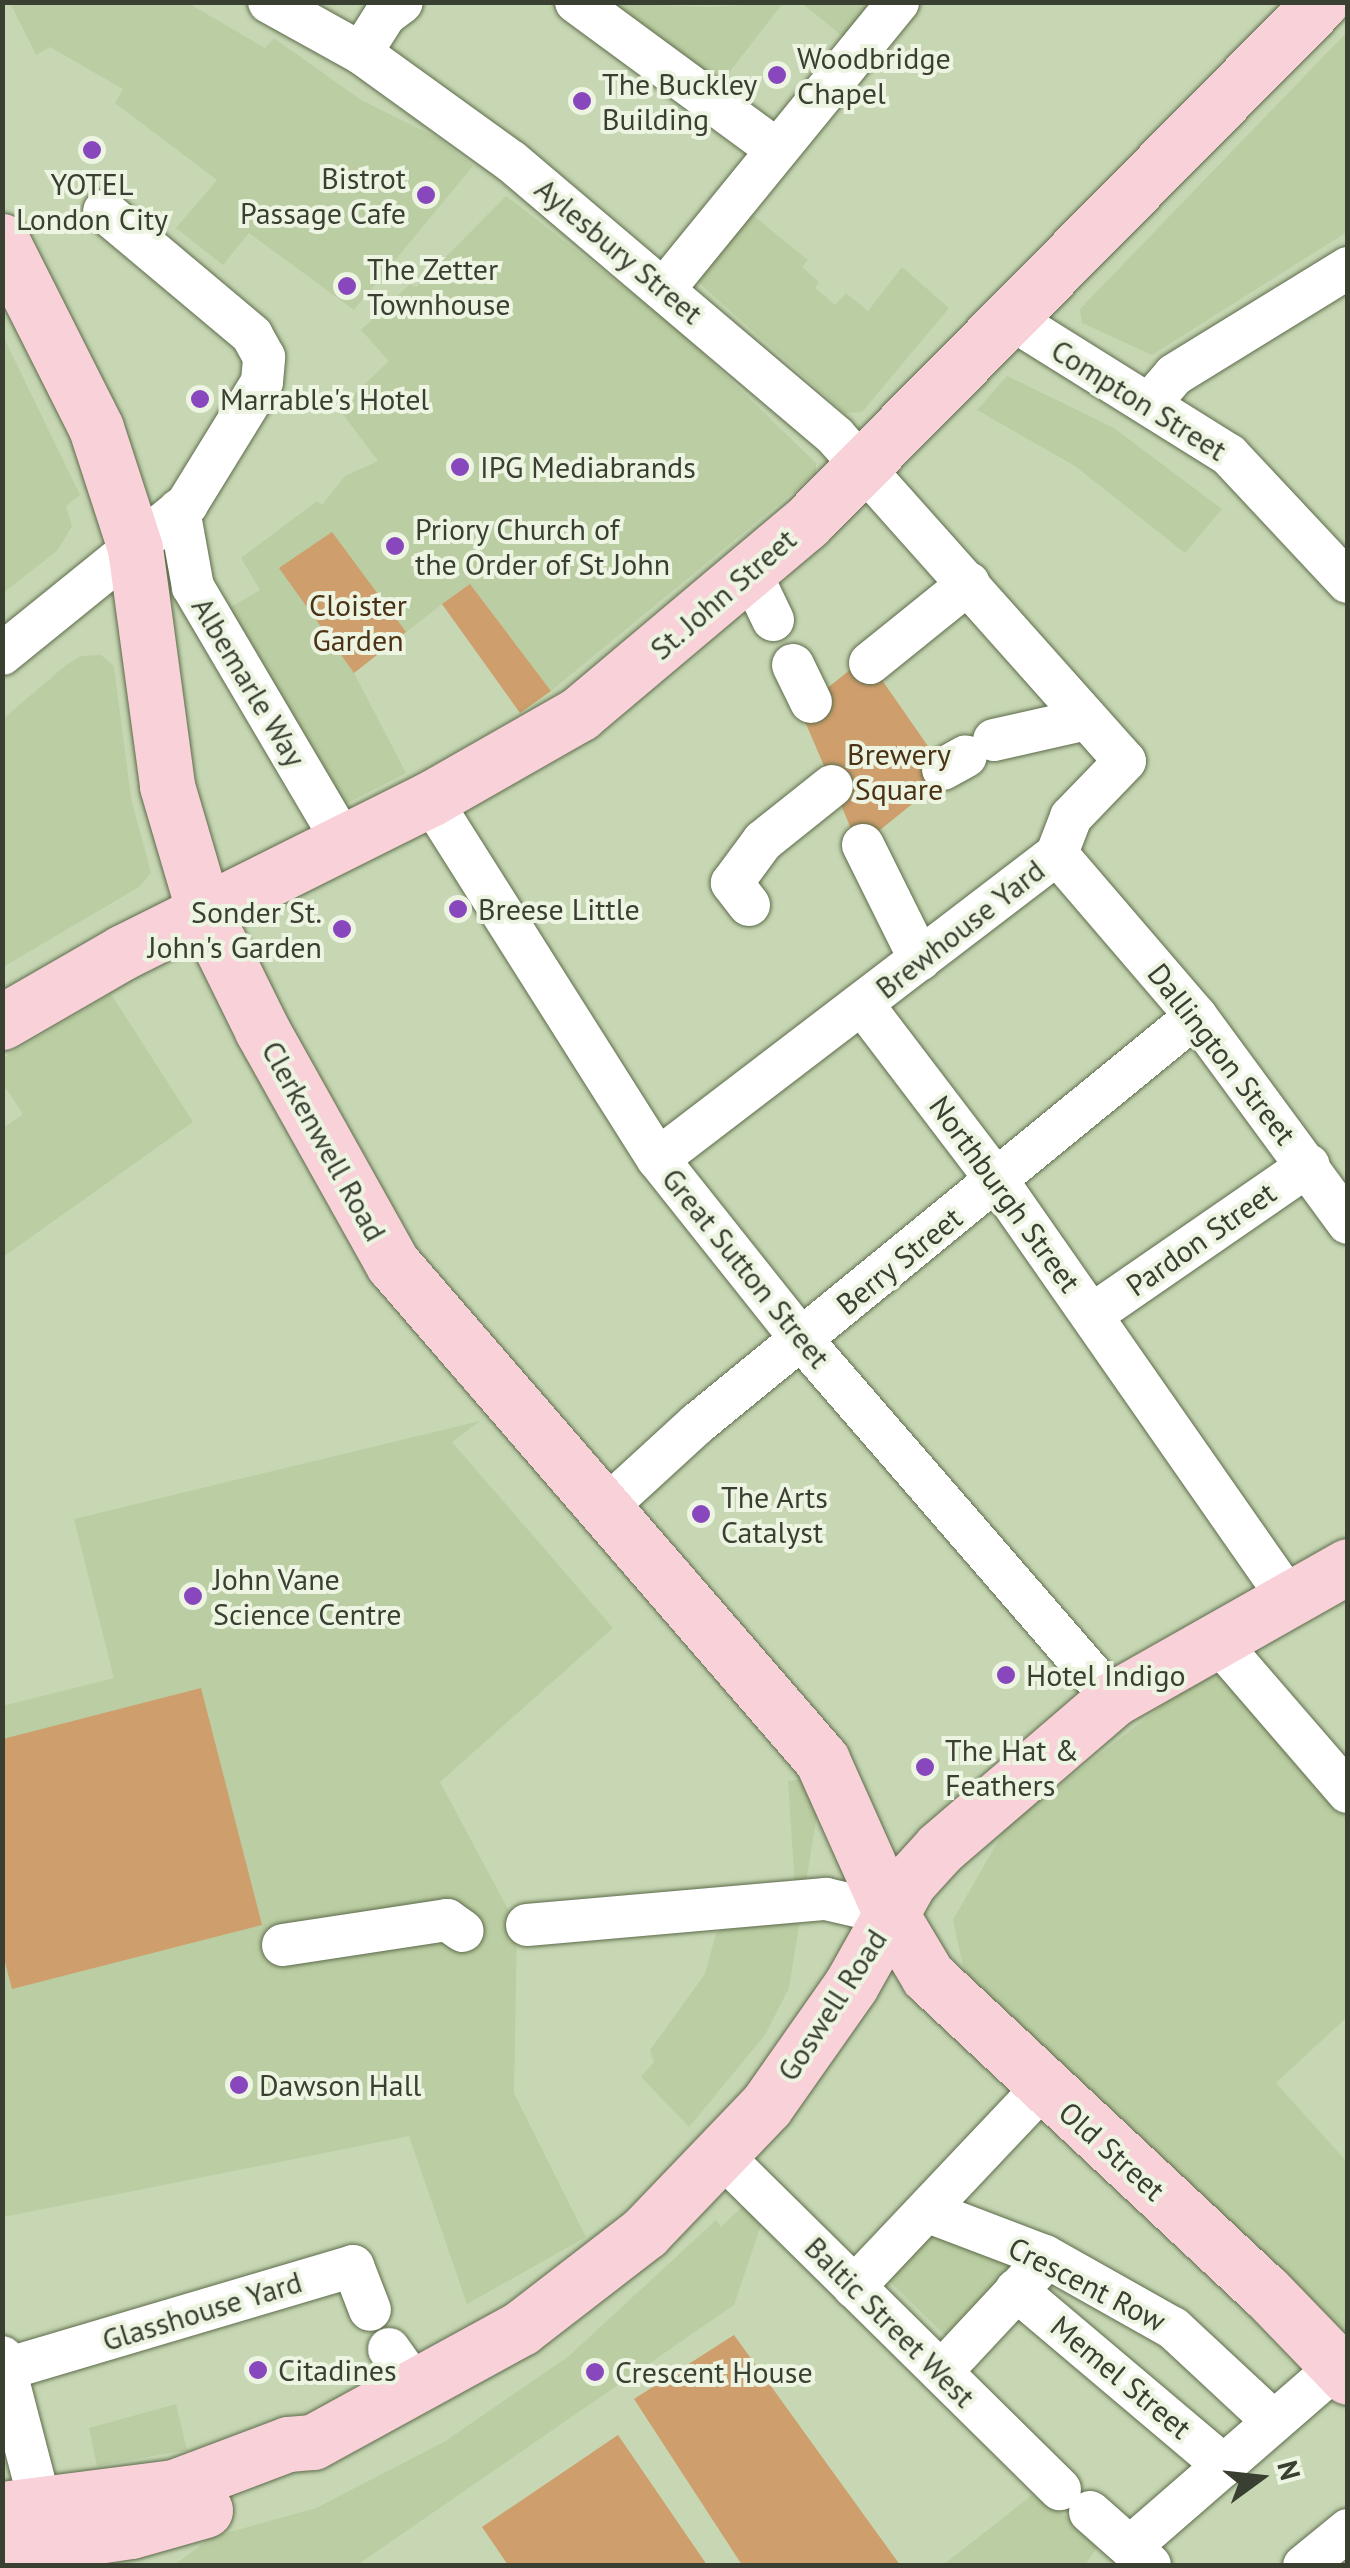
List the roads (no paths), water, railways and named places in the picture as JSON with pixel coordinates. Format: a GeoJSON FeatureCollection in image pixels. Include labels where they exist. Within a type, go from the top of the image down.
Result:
{"type":"FeatureCollection","features":[{"type":"Feature","properties":{"kind":"main road","name":"St. John Street"},"geometry":{"type":"LineString","coordinates":[[2,1022],[204,912],[430,800],[579,714],[762,597],[864,464],[1005,314],[1320,2]]}},
{"type":"Feature","properties":{"kind":"main road","name":"Clerkenwell Road"},"geometry":{"type":"LineString","coordinates":[[2,241],[96,428],[134,548],[164,768],[204,912],[262,1030],[393,1264],[822,1760],[891,1914]]}},
{"type":"Feature","properties":{"kind":"main road","name":"Goswell Road"},"geometry":{"type":"LineString","coordinates":[[131,2530],[174,2488],[288,2444],[314,2442],[403,2370],[577,2288],[645,2232],[721,2155],[800,2060],[930,1857],[1113,1698],[1214,1637],[1347,1566]]}},
{"type":"Feature","properties":{"kind":"main road","name":"Old Street"},"geometry":{"type":"LineString","coordinates":[[891,1914],[928,1976],[1343,2371]]}},
{"type":"Feature","properties":{"kind":"main road"},"geometry":{"type":"LineString","coordinates":[[21,2506],[131,2530]]}},
{"type":"Feature","properties":{"kind":"main road"},"geometry":{"type":"LineString","coordinates":[[2,2550],[131,2530]]}},
{"type":"Feature","properties":{"kind":"street","name":"Aylesbury Street"},"geometry":{"type":"LineString","coordinates":[[269,2],[361,52],[511,160],[665,288],[864,464]]}},
{"type":"Feature","properties":{"kind":"street"},"geometry":{"type":"LineString","coordinates":[[361,52],[385,15],[402,2]]}},
{"type":"Feature","properties":{"kind":"street"},"geometry":{"type":"LineString","coordinates":[[576,2],[776,150]]}},
{"type":"Feature","properties":{"kind":"street"},"geometry":{"type":"LineString","coordinates":[[665,288],[898,2]]}},
{"type":"Feature","properties":{"kind":"street"},"geometry":{"type":"LineString","coordinates":[[9,633],[134,548],[179,510],[246,413],[262,382],[264,357],[252,335],[104,210]]}},
{"type":"Feature","properties":{"kind":"street"},"geometry":{"type":"LineString","coordinates":[[1150,403],[1174,375],[1348,268]]}},
{"type":"Feature","properties":{"kind":"street","name":"Compton Street"},"geometry":{"type":"LineString","coordinates":[[1005,314],[1229,455],[1348,582]]}},
{"type":"Feature","properties":{"kind":"street","name":"Brewhouse Yard"},"geometry":{"type":"LineString","coordinates":[[863,1005],[1057,854],[1071,817],[1125,761],[864,464]]}},
{"type":"Feature","properties":{"kind":"street","name":"Albemarle Way"},"geometry":{"type":"LineString","coordinates":[[179,510],[193,587],[346,844]]}},
{"type":"Feature","properties":{"kind":"street"},"geometry":{"type":"LineString","coordinates":[[870,663],[969,583]]}},
{"type":"Feature","properties":{"kind":"street"},"geometry":{"type":"LineString","coordinates":[[968,755],[1087,719]]}},
{"type":"Feature","properties":{"kind":"street"},"geometry":{"type":"LineString","coordinates":[[749,904],[732,883],[763,841],[832,786]]}},
{"type":"Feature","properties":{"kind":"street","name":"Great Sutton Street"},"geometry":{"type":"LineString","coordinates":[[430,800],[658,1159],[802,1340],[1113,1698]]}},
{"type":"Feature","properties":{"kind":"street"},"geometry":{"type":"LineString","coordinates":[[863,845],[920,960]]}},
{"type":"Feature","properties":{"kind":"street","name":"Brewhouse Yard"},"geometry":{"type":"LineString","coordinates":[[1057,854],[1089,891]]}},
{"type":"Feature","properties":{"kind":"street","name":"Dallington Street"},"geometry":{"type":"LineString","coordinates":[[1089,891],[1196,1016],[1348,1223]]}},
{"type":"Feature","properties":{"kind":"street"},"geometry":{"type":"LineString","coordinates":[[658,1159],[863,1005]]}},
{"type":"Feature","properties":{"kind":"street","name":"Northburgh Street"},"geometry":{"type":"LineString","coordinates":[[863,1005],[998,1181],[1288,1597]]}},
{"type":"Feature","properties":{"kind":"street","name":"Berry Street"},"geometry":{"type":"LineString","coordinates":[[604,1509],[802,1340],[1196,1016]]}},
{"type":"Feature","properties":{"kind":"street","name":"Pardon Street"},"geometry":{"type":"LineString","coordinates":[[1092,1314],[1309,1165]]}},
{"type":"Feature","properties":{"kind":"street"},"geometry":{"type":"LineString","coordinates":[[1214,1637],[1348,1792]]}},
{"type":"Feature","properties":{"kind":"street"},"geometry":{"type":"LineString","coordinates":[[527,1924],[826,1899],[891,1914]]}},
{"type":"Feature","properties":{"kind":"street"},"geometry":{"type":"LineString","coordinates":[[282,1945],[446,1920],[463,1931]]}},
{"type":"Feature","properties":{"kind":"street"},"geometry":{"type":"LineString","coordinates":[[854,2288],[1042,2088]]}},
{"type":"Feature","properties":{"kind":"street","name":"Baltic Street West"},"geometry":{"type":"LineString","coordinates":[[721,2155],[1075,2500],[1141,2556]]}},
{"type":"Feature","properties":{"kind":"street","name":"Crescent Row"},"geometry":{"type":"LineString","coordinates":[[929,2212],[1046,2256],[1174,2328],[1274,2421]]}},
{"type":"Feature","properties":{"kind":"street"},"geometry":{"type":"LineString","coordinates":[[941,2372],[1046,2256]]}},
{"type":"Feature","properties":{"kind":"street","name":"Glasshouse Yard"},"geometry":{"type":"LineString","coordinates":[[21,2506],[4,2363],[352,2266],[370,2310]]}},
{"type":"Feature","properties":{"kind":"street","name":"Memel Street"},"geometry":{"type":"LineString","coordinates":[[1016,2290],[1224,2466]]}},
{"type":"Feature","properties":{"kind":"street"},"geometry":{"type":"LineString","coordinates":[[1141,2556],[1224,2466],[1274,2421],[1343,2371]]}},
{"type":"Feature","properties":{"kind":"street"},"geometry":{"type":"LineString","coordinates":[[1304,2566],[1348,2530]]}},
{"type":"Feature","properties":{"kind":"place","name":"Woodbridge Chapel"},"geometry":{"type":"Point","coordinates":[777,75]}},
{"type":"Feature","properties":{"kind":"place","name":"The Buckley Building"},"geometry":{"type":"Point","coordinates":[582,101]}},
{"type":"Feature","properties":{"kind":"place","name":"YOTEL London City"},"geometry":{"type":"Point","coordinates":[92,150]}},
{"type":"Feature","properties":{"kind":"place","name":"Bistrot Passage Cafe"},"geometry":{"type":"Point","coordinates":[426,195]}},
{"type":"Feature","properties":{"kind":"place","name":"The Zetter Townhouse"},"geometry":{"type":"Point","coordinates":[347,286]}},
{"type":"Feature","properties":{"kind":"place","name":"Marrable's Hotel"},"geometry":{"type":"Point","coordinates":[200,399]}},
{"type":"Feature","properties":{"kind":"place","name":"IPG Mediabrands"},"geometry":{"type":"Point","coordinates":[460,467]}},
{"type":"Feature","properties":{"kind":"place","name":"Priory Church of the Order of St John"},"geometry":{"type":"Point","coordinates":[395,546]}},
{"type":"Feature","properties":{"kind":"place","name":"Breese Little"},"geometry":{"type":"Point","coordinates":[458,909]}},
{"type":"Feature","properties":{"kind":"place","name":"Sonder St. John's Garden"},"geometry":{"type":"Point","coordinates":[342,929]}},
{"type":"Feature","properties":{"kind":"place","name":"The Arts Catalyst"},"geometry":{"type":"Point","coordinates":[701,1514]}},
{"type":"Feature","properties":{"kind":"place","name":"John Vane Science Centre"},"geometry":{"type":"Point","coordinates":[193,1596]}},
{"type":"Feature","properties":{"kind":"place","name":"Hotel Indigo"},"geometry":{"type":"Point","coordinates":[1006,1675]}},
{"type":"Feature","properties":{"kind":"place","name":"The Hat & Feathers"},"geometry":{"type":"Point","coordinates":[925,1767]}},
{"type":"Feature","properties":{"kind":"place","name":"Dawson Hall"},"geometry":{"type":"Point","coordinates":[239,2085]}},
{"type":"Feature","properties":{"kind":"place","name":"Citadines"},"geometry":{"type":"Point","coordinates":[258,2370]}},
{"type":"Feature","properties":{"kind":"place","name":"Crescent House"},"geometry":{"type":"Point","coordinates":[595,2372]}},
{"type":"Feature","properties":{"kind":"park label","name":"Cloister Garden"},"geometry":{"type":"Point","coordinates":[358,622]}},
{"type":"Feature","properties":{"kind":"park label","name":"Brewery Square"},"geometry":{"type":"Point","coordinates":[899,771]}}]}
